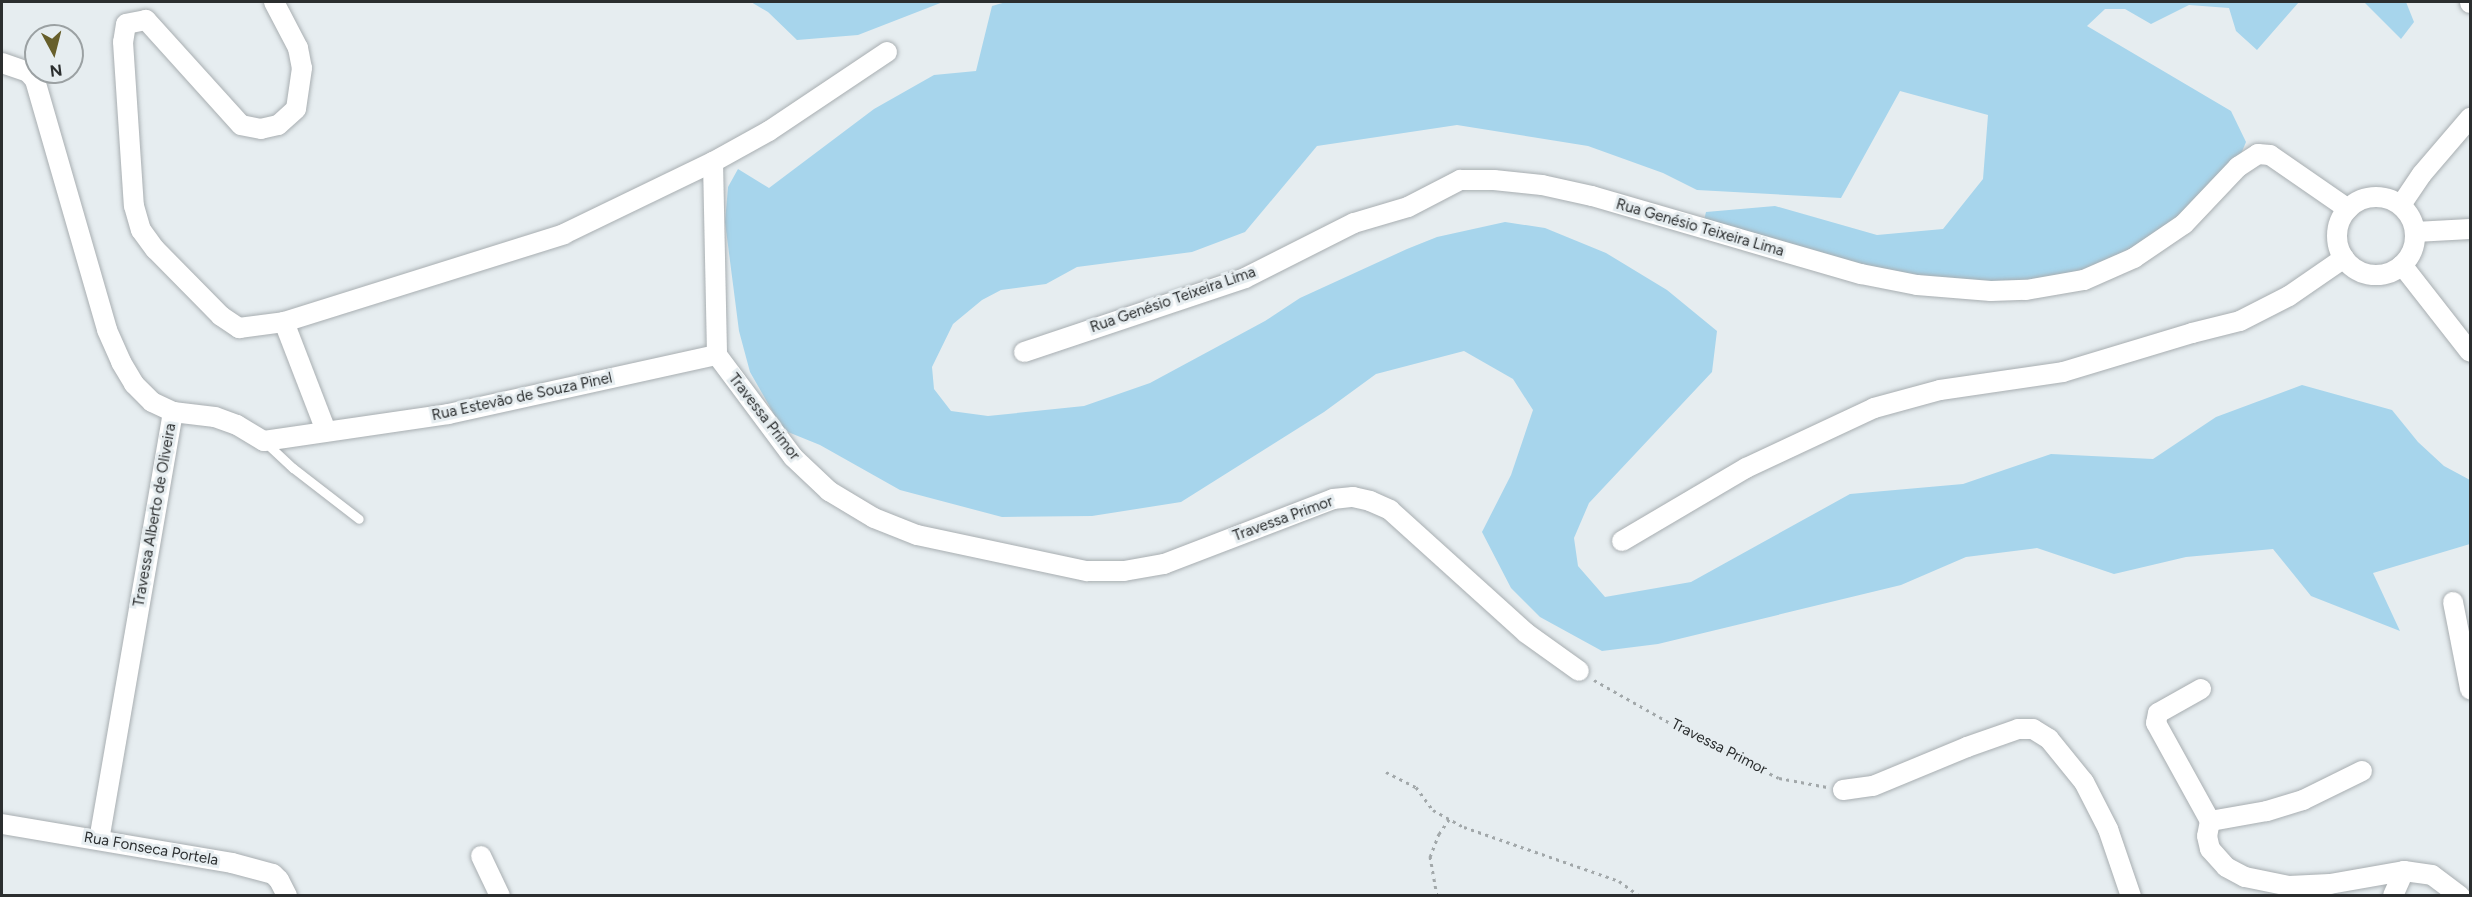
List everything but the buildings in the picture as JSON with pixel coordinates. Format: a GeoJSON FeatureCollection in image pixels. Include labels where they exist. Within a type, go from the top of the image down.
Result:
{"type":"FeatureCollection","features":[{"type":"Feature","properties":{"kind":"street"},"geometry":{"type":"LineString","coordinates":[[274,2],[298,48],[302,68],[296,109],[278,125],[261,129],[241,125],[147,20],[126,24],[123,56],[134,206],[141,230],[156,249],[221,316],[239,327],[284,322],[564,234],[713,162],[769,131],[887,52]]}},
{"type":"Feature","properties":{"kind":"street","name":"Travessa Alberto de Oliveira"},"geometry":{"type":"LineString","coordinates":[[2,63],[28,72],[34,80],[107,330],[134,384],[152,402],[173,412],[99,840]]}},
{"type":"Feature","properties":{"kind":"street"},"geometry":{"type":"LineString","coordinates":[[2401,205],[2422,174],[2470,118]]}},
{"type":"Feature","properties":{"kind":"street","name":"Rua Genésio Teixeira Lima"},"geometry":{"type":"LineString","coordinates":[[1024,352],[1245,278],[1354,223],[1408,207],[1460,180],[1494,180],[1542,185],[1592,196],[1861,274],[1917,285],[1991,291],[2026,290],[2084,280],[2134,258],[2184,224],[2238,167],[2258,154],[2270,155],[2348,209]]}},
{"type":"Feature","properties":{"kind":"street"},"geometry":{"type":"LineString","coordinates":[[713,162],[717,355]]}},
{"type":"Feature","properties":{"kind":"street"},"geometry":{"type":"LineString","coordinates":[[2375,197],[2387,198],[2401,205],[2408,212],[2415,232],[2414,246],[2402,265],[2395,270],[2377,275],[2361,272],[2344,258],[2338,246],[2337,232],[2341,218],[2355,202],[2375,197]]}},
{"type":"Feature","properties":{"kind":"street"},"geometry":{"type":"LineString","coordinates":[[2415,232],[2470,229]]}},
{"type":"Feature","properties":{"kind":"street"},"geometry":{"type":"LineString","coordinates":[[1622,541],[1746,468],[1874,408],[1940,390],[2063,372],[2240,321],[2289,296],[2344,258]]}},
{"type":"Feature","properties":{"kind":"street"},"geometry":{"type":"LineString","coordinates":[[2402,265],[2470,352]]}},
{"type":"Feature","properties":{"kind":"street"},"geometry":{"type":"LineString","coordinates":[[284,322],[326,431]]}},
{"type":"Feature","properties":{"kind":"street","name":"Rua Estevão de Souza Pinel"},"geometry":{"type":"LineString","coordinates":[[264,441],[448,414],[717,355]]}},
{"type":"Feature","properties":{"kind":"street","name":"Travessa Primor"},"geometry":{"type":"LineString","coordinates":[[717,355],[793,457],[829,491],[874,518],[916,535],[1087,571],[1124,571],[1164,564],[1333,499],[1353,497],[1390,510],[1526,633],[1579,671]]}},
{"type":"Feature","properties":{"kind":"street"},"geometry":{"type":"LineString","coordinates":[[173,412],[216,417],[237,425],[264,441]]}},
{"type":"Feature","properties":{"kind":"street"},"geometry":{"type":"LineString","coordinates":[[2453,602],[2470,689]]}},
{"type":"Feature","properties":{"kind":"street"},"geometry":{"type":"LineString","coordinates":[[2201,689],[2158,713],[2155,718],[2157,729],[2179,762],[2210,821],[2207,836],[2210,849],[2226,867],[2245,877],[2289,886],[2330,884],[2404,871],[2432,875],[2460,896]]}},
{"type":"Feature","properties":{"kind":"street"},"geometry":{"type":"LineString","coordinates":[[1843,790],[1873,786],[1967,747],[2018,729],[2032,729],[2049,739],[2084,782],[2108,830],[2131,896]]}},
{"type":"Feature","properties":{"kind":"street"},"geometry":{"type":"LineString","coordinates":[[2210,821],[2229,815],[2267,811],[2303,800],[2362,771]]}},
{"type":"Feature","properties":{"kind":"street","name":"Rua Fonseca Portela"},"geometry":{"type":"LineString","coordinates":[[2,824],[232,863],[273,874],[287,896]]}},
{"type":"Feature","properties":{"kind":"street"},"geometry":{"type":"LineString","coordinates":[[481,856],[500,896]]}},
{"type":"Feature","properties":{"kind":"street"},"geometry":{"type":"LineString","coordinates":[[2393,896],[2404,871]]}},
{"type":"Feature","properties":{"kind":"lane"},"geometry":{"type":"LineString","coordinates":[[264,441],[293,468],[359,519]]}},
{"type":"Feature","properties":{"kind":"path","name":"Travessa Primor"},"geometry":{"type":"LineString","coordinates":[[1579,671],[1702,741],[1779,778],[1843,790]]}},
{"type":"Feature","properties":{"kind":"path"},"geometry":{"type":"LineString","coordinates":[[1386,772],[1416,787],[1433,810],[1464,827],[1619,880],[1640,896]]}},
{"type":"Feature","properties":{"kind":"path"},"geometry":{"type":"LineString","coordinates":[[1437,896],[1430,857],[1439,834],[1449,819]]}},
{"type":"Feature","properties":{"kind":"shaded area"},"geometry":{"type":"Polygon","coordinates":[[[751,2],[943,2],[858,35],[797,40],[768,12],[751,2]]]}},
{"type":"Feature","properties":{"kind":"shaded area"},"geometry":{"type":"Polygon","coordinates":[[[1006,2],[2299,2],[2257,50],[2236,31],[2229,8],[2189,5],[2151,24],[2125,9],[2105,9],[2087,26],[2231,111],[2246,142],[2238,161],[2188,218],[2103,270],[1983,289],[1864,268],[1703,224],[1706,212],[1775,206],[1877,235],[1943,229],[1983,179],[1988,115],[1900,91],[1841,198],[1697,190],[1663,173],[1588,146],[1457,125],[1317,146],[1245,232],[1192,252],[1077,267],[1046,284],[1001,290],[982,300],[953,324],[932,367],[934,389],[951,411],[988,416],[1084,406],[1150,383],[1265,321],[1300,298],[1407,249],[1437,237],[1505,222],[1545,228],[1606,253],[1667,290],[1717,331],[1712,372],[1589,503],[1574,538],[1578,566],[1605,597],[1691,582],[1850,494],[1963,484],[2051,454],[2153,459],[2216,417],[2302,385],[2392,410],[2418,442],[2444,466],[2470,480],[2470,544],[2373,573],[2400,631],[2311,596],[2273,549],[2186,557],[2114,574],[2037,548],[1966,557],[1901,585],[1658,644],[1602,651],[1540,617],[1511,588],[1482,532],[1511,475],[1533,410],[1513,379],[1464,351],[1376,374],[1324,412],[1181,502],[1092,516],[1002,517],[900,490],[820,445],[783,430],[750,372],[739,331],[725,222],[728,187],[738,169],[769,188],[874,109],[934,75],[976,71],[992,6],[1006,2]]]}},
{"type":"Feature","properties":{"kind":"shaded area"},"geometry":{"type":"Polygon","coordinates":[[[2364,2],[2406,2],[2414,22],[2401,39],[2364,2]]]}}]}
